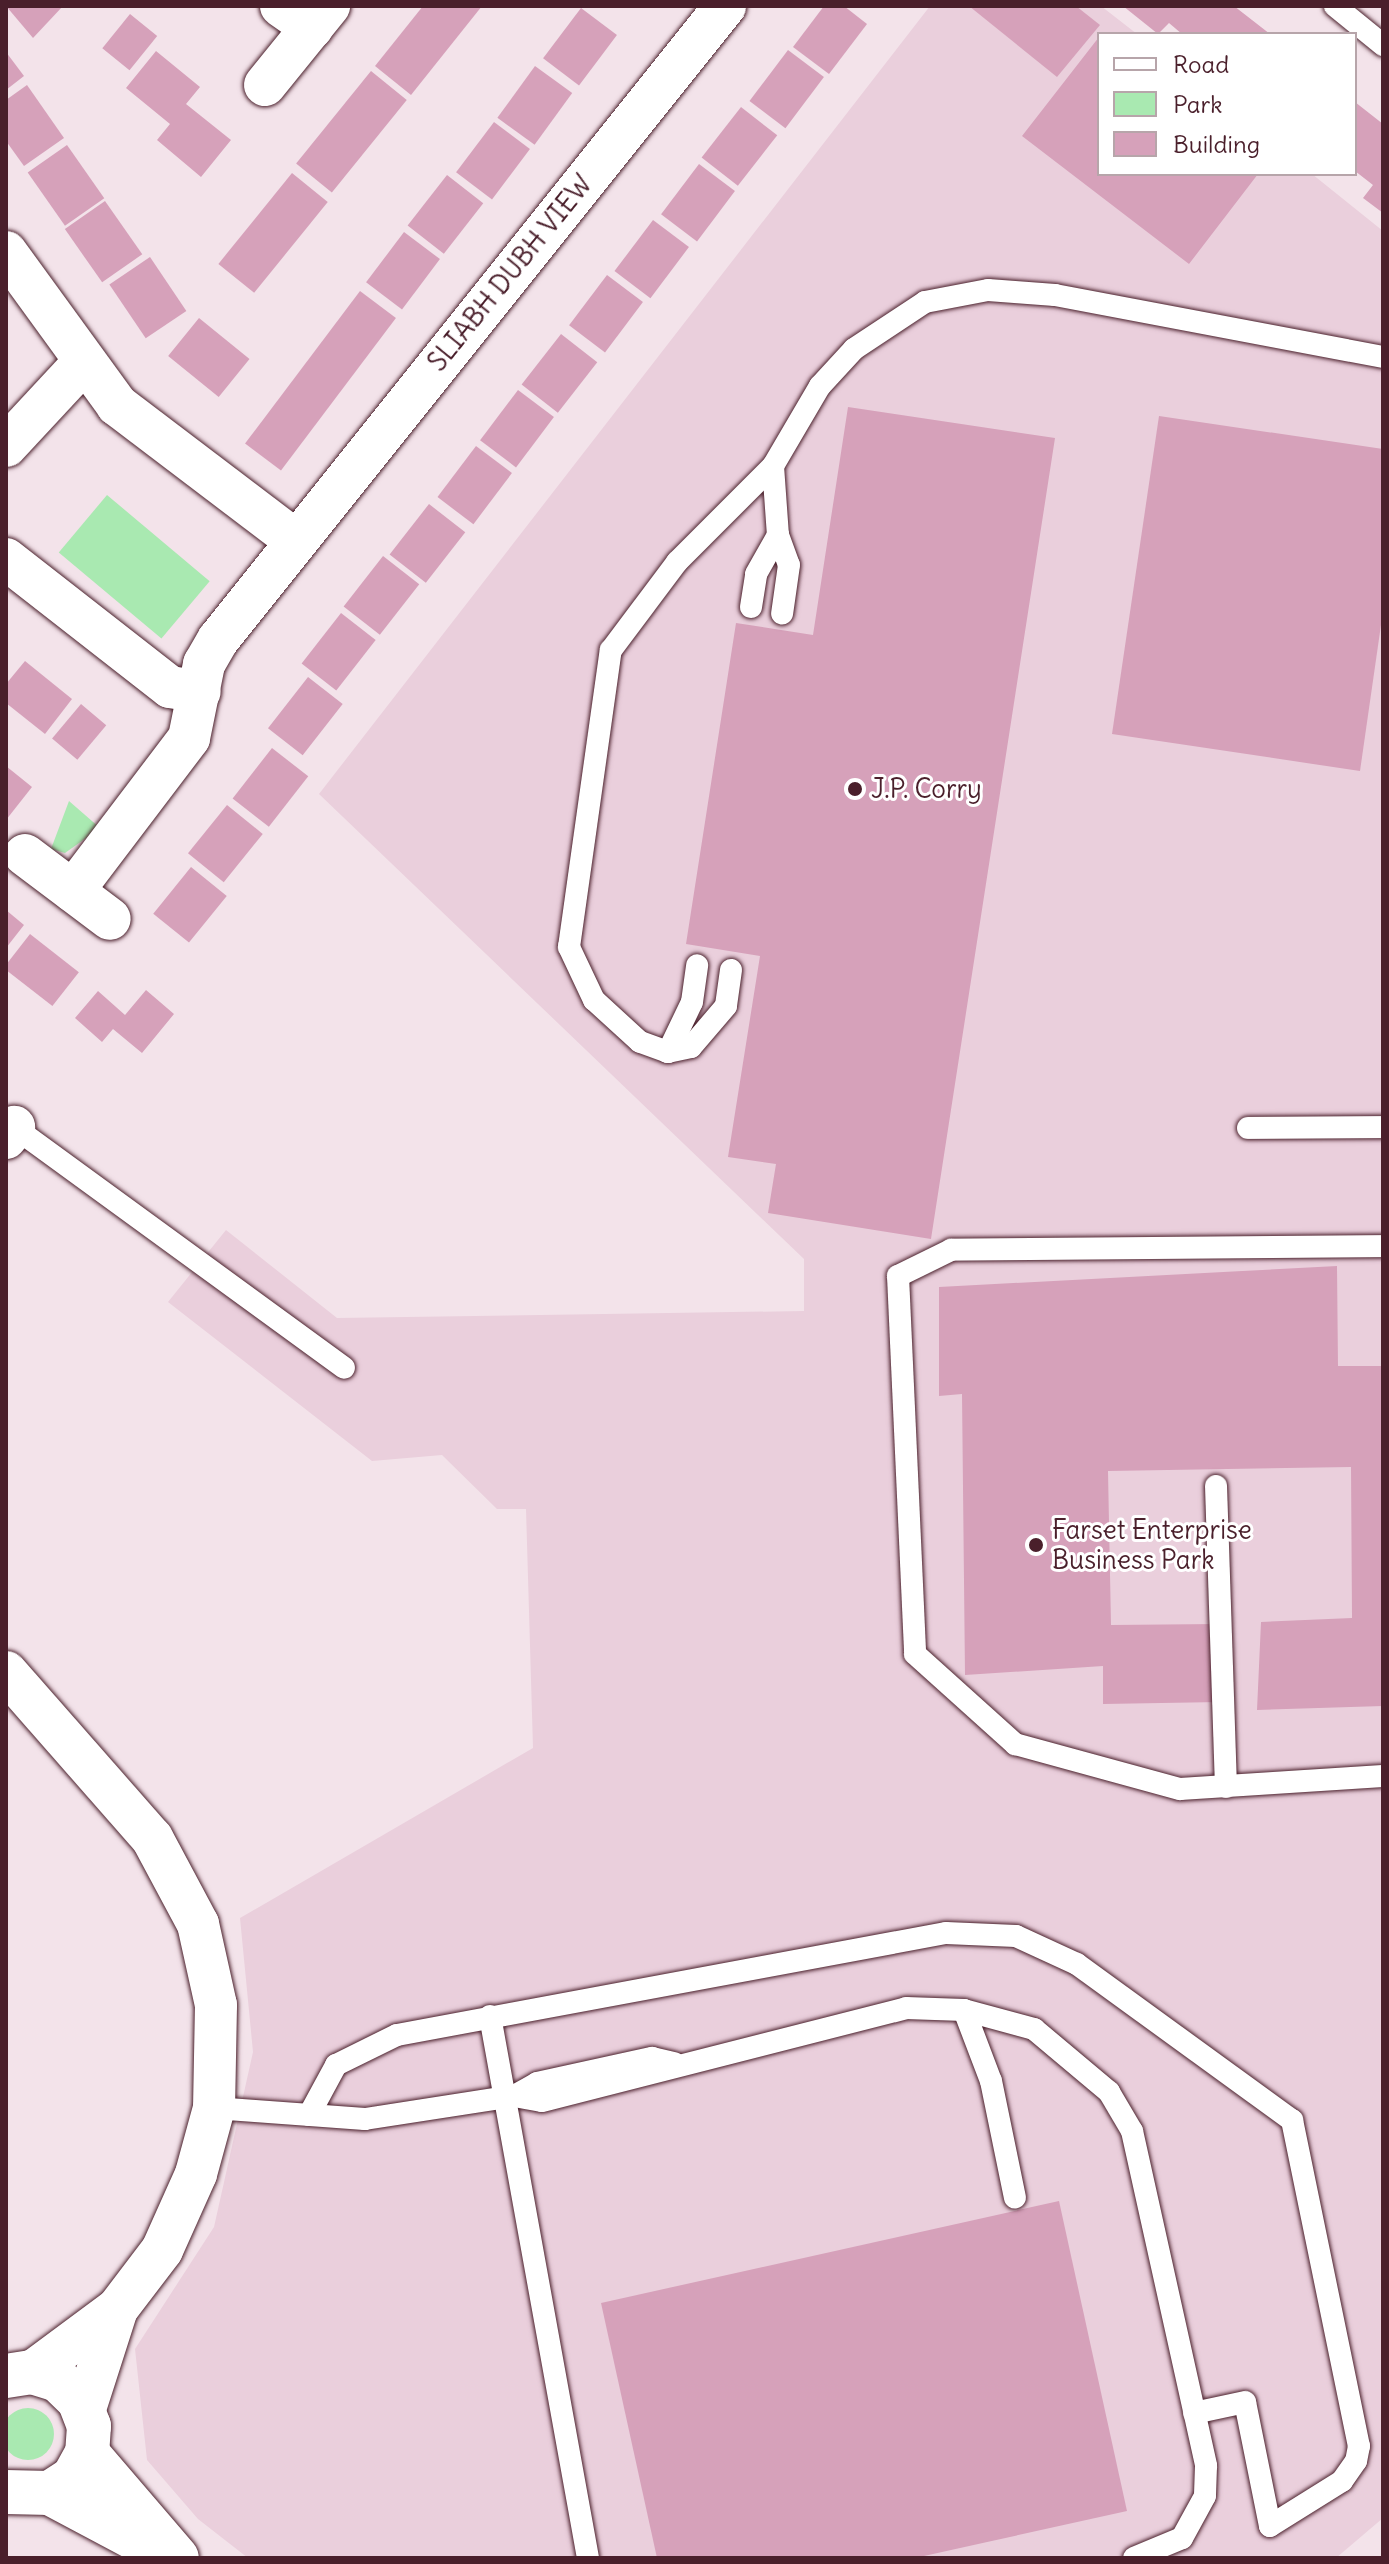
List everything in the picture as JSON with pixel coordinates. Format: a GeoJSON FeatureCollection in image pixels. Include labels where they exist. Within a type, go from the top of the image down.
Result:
{"type":"FeatureCollection","features":[{"type":"Feature","properties":{"kind":"street","name":"SLIABH DUBH VIEW"},"geometry":{"type":"LineString","coordinates":[[73,891],[189,738],[204,664],[236,617],[725,6]]}},
{"type":"Feature","properties":{"kind":"street"},"geometry":{"type":"LineString","coordinates":[[265,85],[307,13]]}},
{"type":"Feature","properties":{"kind":"street"},"geometry":{"type":"LineString","coordinates":[[6,252],[117,405],[296,541]]}},
{"type":"Feature","properties":{"kind":"street"},"geometry":{"type":"LineString","coordinates":[[6,446],[84,362]]}},
{"type":"Feature","properties":{"kind":"street"},"geometry":{"type":"LineString","coordinates":[[6,559],[170,687],[200,692]]}},
{"type":"Feature","properties":{"kind":"street"},"geometry":{"type":"LineString","coordinates":[[25,855],[110,919]]}},
{"type":"Feature","properties":{"kind":"street"},"geometry":{"type":"LineString","coordinates":[[6,1672],[152,1838],[198,1924],[216,2005],[214,2108],[196,2174],[162,2250],[117,2309],[19,2374]]}},
{"type":"Feature","properties":{"kind":"street"},"geometry":{"type":"LineString","coordinates":[[21,2498],[73,2478],[117,2309]]}},
{"type":"Feature","properties":{"kind":"street"},"geometry":{"type":"LineString","coordinates":[[19,2374],[58,2380],[85,2432],[174,2558]]}},
{"type":"Feature","properties":{"kind":"street"},"geometry":{"type":"LineString","coordinates":[[21,2498],[174,2558]]}},
{"type":"Feature","properties":{"kind":"lane"},"geometry":{"type":"LineString","coordinates":[[1335,6],[1379,35]]}},
{"type":"Feature","properties":{"kind":"lane"},"geometry":{"type":"LineString","coordinates":[[731,970],[726,1006],[691,1047],[668,1052],[640,1042],[594,1000],[569,947],[611,650],[677,562],[773,466],[820,386],[854,349],[925,302],[988,290],[1055,295],[1383,357]]}},
{"type":"Feature","properties":{"kind":"lane"},"geometry":{"type":"LineString","coordinates":[[773,466],[778,535],[789,565],[782,614]]}},
{"type":"Feature","properties":{"kind":"lane"},"geometry":{"type":"LineString","coordinates":[[751,607],[756,574],[778,535]]}},
{"type":"Feature","properties":{"kind":"lane"},"geometry":{"type":"LineString","coordinates":[[668,1052],[692,1002],[697,965]]}},
{"type":"Feature","properties":{"kind":"lane"},"geometry":{"type":"LineString","coordinates":[[1248,1128],[1383,1127]]}},
{"type":"Feature","properties":{"kind":"lane"},"geometry":{"type":"LineString","coordinates":[[9,1129],[344,1368]]}},
{"type":"Feature","properties":{"kind":"lane"},"geometry":{"type":"LineString","coordinates":[[1383,1246],[951,1250],[898,1276],[915,1654],[1015,1744],[1180,1789],[1383,1776]]}},
{"type":"Feature","properties":{"kind":"lane"},"geometry":{"type":"LineString","coordinates":[[1216,1486],[1226,1787]]}},
{"type":"Feature","properties":{"kind":"lane"},"geometry":{"type":"LineString","coordinates":[[309,2115],[336,2065],[370,2043],[490,2016],[946,1933],[1016,1936],[1077,1964],[1292,2120],[1359,2446],[1356,2461],[1342,2481],[1270,2526],[1245,2402],[1194,2413]]}},
{"type":"Feature","properties":{"kind":"lane"},"geometry":{"type":"LineString","coordinates":[[214,2108],[365,2119],[508,2098],[542,2101],[656,2077],[674,2063],[906,2008],[964,2010],[1052,2040],[1109,2092],[1132,2131],[1206,2466],[1201,2508],[1182,2538],[1134,2558]]}},
{"type":"Feature","properties":{"kind":"lane"},"geometry":{"type":"LineString","coordinates":[[964,2010],[991,2081],[1015,2198]]}},
{"type":"Feature","properties":{"kind":"lane"},"geometry":{"type":"LineString","coordinates":[[490,2016],[508,2098],[588,2558]]}},
{"type":"Feature","properties":{"kind":"shaded area"},"geometry":{"type":"Polygon","coordinates":[[[930,6],[1101,6],[1134,32],[1097,32],[1097,176],[1314,176],[1383,231],[1383,2518],[1336,2558],[248,2558],[198,2519],[147,2460],[135,2349],[214,2227],[253,2052],[240,1918],[533,1748],[526,1509],[497,1509],[442,1455],[372,1461],[168,1302],[226,1230],[337,1318],[804,1311],[804,1259],[319,794],[930,6]]]}},
{"type":"Feature","properties":{"kind":"green space"},"geometry":{"type":"Polygon","coordinates":[[[107,495],[210,581],[161,639],[59,552],[107,495]]]}},
{"type":"Feature","properties":{"kind":"green space"},"geometry":{"type":"Polygon","coordinates":[[[69,801],[100,828],[65,853],[51,849],[69,801]]]}},
{"type":"Feature","properties":{"kind":"green space"},"geometry":{"type":"Polygon","coordinates":[[[28,2408],[46,2416],[54,2434],[46,2452],[28,2460],[10,2452],[2,2434],[10,2416],[28,2408]]]}},
{"type":"Feature","properties":{"kind":"building"},"geometry":{"type":"Polygon","coordinates":[[[6,6],[63,6],[33,38],[6,6]]]}},
{"type":"Feature","properties":{"kind":"building"},"geometry":{"type":"Polygon","coordinates":[[[423,6],[482,6],[411,95],[375,66],[423,6]]]}},
{"type":"Feature","properties":{"kind":"building"},"geometry":{"type":"Polygon","coordinates":[[[824,6],[844,6],[867,24],[829,74],[793,47],[824,6]]]}},
{"type":"Feature","properties":{"kind":"building"},"geometry":{"type":"Polygon","coordinates":[[[969,6],[1076,6],[1100,25],[1057,77],[969,6]]]}},
{"type":"Feature","properties":{"kind":"building"},"geometry":{"type":"Polygon","coordinates":[[[1123,6],[1234,6],[1267,32],[1180,32],[1169,23],[1160,32],[1156,32],[1123,6]]]}},
{"type":"Feature","properties":{"kind":"building"},"geometry":{"type":"Polygon","coordinates":[[[581,8],[617,35],[579,85],[543,58],[581,8]]]}},
{"type":"Feature","properties":{"kind":"building"},"geometry":{"type":"Polygon","coordinates":[[[130,14],[157,36],[130,70],[102,48],[130,14]]]}},
{"type":"Feature","properties":{"kind":"building"},"geometry":{"type":"Polygon","coordinates":[[[1097,40],[1097,176],[1256,176],[1189,264],[1022,136],[1097,40]]]}},
{"type":"Feature","properties":{"kind":"building"},"geometry":{"type":"Polygon","coordinates":[[[788,50],[824,77],[785,128],[749,101],[788,50]]]}},
{"type":"Feature","properties":{"kind":"building"},"geometry":{"type":"Polygon","coordinates":[[[156,51],[200,87],[186,104],[231,140],[201,177],[157,140],[170,124],[126,88],[156,51]]]}},
{"type":"Feature","properties":{"kind":"building"},"geometry":{"type":"Polygon","coordinates":[[[6,52],[24,76],[6,90],[6,52]]]}},
{"type":"Feature","properties":{"kind":"building"},"geometry":{"type":"Polygon","coordinates":[[[535,66],[572,93],[535,145],[497,118],[535,66]]]}},
{"type":"Feature","properties":{"kind":"building"},"geometry":{"type":"Polygon","coordinates":[[[371,71],[407,100],[332,192],[296,163],[371,71]]]}},
{"type":"Feature","properties":{"kind":"building"},"geometry":{"type":"Polygon","coordinates":[[[27,85],[64,138],[24,166],[6,141],[6,100],[27,85]]]}},
{"type":"Feature","properties":{"kind":"building"},"geometry":{"type":"Polygon","coordinates":[[[1357,104],[1383,124],[1383,213],[1363,198],[1373,185],[1357,173],[1357,104]]]}},
{"type":"Feature","properties":{"kind":"building"},"geometry":{"type":"Polygon","coordinates":[[[741,107],[777,135],[738,186],[702,157],[741,107]]]}},
{"type":"Feature","properties":{"kind":"building"},"geometry":{"type":"Polygon","coordinates":[[[494,122],[530,149],[492,199],[456,172],[494,122]]]}},
{"type":"Feature","properties":{"kind":"building"},"geometry":{"type":"Polygon","coordinates":[[[67,145],[104,198],[65,226],[28,173],[67,145]]]}},
{"type":"Feature","properties":{"kind":"building"},"geometry":{"type":"Polygon","coordinates":[[[699,164],[735,191],[697,241],[661,214],[699,164]]]}},
{"type":"Feature","properties":{"kind":"building"},"geometry":{"type":"Polygon","coordinates":[[[292,173],[328,202],[254,293],[218,264],[292,173]]]}},
{"type":"Feature","properties":{"kind":"building"},"geometry":{"type":"Polygon","coordinates":[[[447,175],[483,203],[444,254],[408,225],[447,175]]]}},
{"type":"Feature","properties":{"kind":"building"},"geometry":{"type":"Polygon","coordinates":[[[105,201],[142,254],[102,282],[65,229],[105,201]]]}},
{"type":"Feature","properties":{"kind":"building"},"geometry":{"type":"Polygon","coordinates":[[[653,220],[689,247],[650,298],[614,271],[653,220]]]}},
{"type":"Feature","properties":{"kind":"building"},"geometry":{"type":"Polygon","coordinates":[[[404,232],[440,259],[402,309],[366,282],[404,232]]]}},
{"type":"Feature","properties":{"kind":"building"},"geometry":{"type":"Polygon","coordinates":[[[150,257],[186,311],[146,338],[109,284],[150,257]]]}},
{"type":"Feature","properties":{"kind":"building"},"geometry":{"type":"Polygon","coordinates":[[[607,275],[643,302],[605,352],[569,325],[607,275]]]}},
{"type":"Feature","properties":{"kind":"building"},"geometry":{"type":"Polygon","coordinates":[[[360,291],[396,318],[281,471],[245,444],[360,291]]]}},
{"type":"Feature","properties":{"kind":"building"},"geometry":{"type":"Polygon","coordinates":[[[199,318],[250,359],[219,397],[168,356],[199,318]]]}},
{"type":"Feature","properties":{"kind":"building"},"geometry":{"type":"Polygon","coordinates":[[[561,334],[597,362],[558,413],[522,384],[561,334]]]}},
{"type":"Feature","properties":{"kind":"building"},"geometry":{"type":"Polygon","coordinates":[[[518,390],[554,417],[516,467],[480,440],[518,390]]]}},
{"type":"Feature","properties":{"kind":"building","name":"J.P. Corry"},"geometry":{"type":"Polygon","coordinates":[[[848,407],[1055,438],[931,1239],[768,1213],[776,1164],[728,1157],[760,956],[686,944],[736,623],[813,635],[848,407]]]}},
{"type":"Feature","properties":{"kind":"building"},"geometry":{"type":"Polygon","coordinates":[[[1159,416],[1383,449],[1383,611],[1360,771],[1112,734],[1159,416]]]}},
{"type":"Feature","properties":{"kind":"building"},"geometry":{"type":"Polygon","coordinates":[[[476,446],[512,473],[473,524],[437,497],[476,446]]]}},
{"type":"Feature","properties":{"kind":"building"},"geometry":{"type":"Polygon","coordinates":[[[429,504],[465,532],[426,583],[390,554],[429,504]]]}},
{"type":"Feature","properties":{"kind":"building"},"geometry":{"type":"Polygon","coordinates":[[[383,556],[419,584],[380,635],[344,606],[383,556]]]}},
{"type":"Feature","properties":{"kind":"building"},"geometry":{"type":"Polygon","coordinates":[[[341,613],[376,640],[336,691],[302,663],[341,613]]]}},
{"type":"Feature","properties":{"kind":"building"},"geometry":{"type":"Polygon","coordinates":[[[25,661],[72,699],[45,734],[6,703],[6,684],[25,661]]]}},
{"type":"Feature","properties":{"kind":"building"},"geometry":{"type":"Polygon","coordinates":[[[308,677],[343,704],[303,755],[268,728],[308,677]]]}},
{"type":"Feature","properties":{"kind":"building"},"geometry":{"type":"Polygon","coordinates":[[[81,704],[106,725],[77,760],[52,738],[81,704]]]}},
{"type":"Feature","properties":{"kind":"building"},"geometry":{"type":"Polygon","coordinates":[[[272,748],[308,776],[269,827],[233,798],[272,748]]]}},
{"type":"Feature","properties":{"kind":"building"},"geometry":{"type":"Polygon","coordinates":[[[6,766],[32,787],[6,820],[6,766]]]}},
{"type":"Feature","properties":{"kind":"building"},"geometry":{"type":"Polygon","coordinates":[[[227,805],[263,834],[224,882],[188,853],[227,805]]]}},
{"type":"Feature","properties":{"kind":"building"},"geometry":{"type":"Polygon","coordinates":[[[191,867],[227,896],[189,943],[153,914],[191,867]]]}},
{"type":"Feature","properties":{"kind":"building"},"geometry":{"type":"Polygon","coordinates":[[[6,910],[24,925],[6,948],[6,910]]]}},
{"type":"Feature","properties":{"kind":"building"},"geometry":{"type":"Polygon","coordinates":[[[30,934],[79,972],[52,1006],[6,970],[6,965],[30,934]]]}},
{"type":"Feature","properties":{"kind":"building"},"geometry":{"type":"Polygon","coordinates":[[[146,990],[174,1014],[142,1053],[113,1029],[102,1042],[75,1018],[98,991],[125,1015],[146,990]]]}},
{"type":"Feature","properties":{"kind":"building","name":"Farset Enterprise Business Park"},"geometry":{"type":"Polygon","coordinates":[[[1337,1266],[1338,1366],[1383,1366],[1383,1706],[1257,1710],[1261,1622],[1352,1618],[1351,1467],[1108,1471],[1111,1625],[1217,1624],[1220,1702],[1103,1704],[1103,1666],[965,1675],[962,1394],[939,1396],[939,1287],[1337,1266]]]}},
{"type":"Feature","properties":{"kind":"building"},"geometry":{"type":"Polygon","coordinates":[[[1059,2201],[1127,2511],[915,2558],[657,2558],[601,2303],[1059,2201]]]}},
{"type":"Feature","properties":{"kind":"place","name":"J.P. Corry"},"geometry":{"type":"Point","coordinates":[855,789]}},
{"type":"Feature","properties":{"kind":"place","name":"Farset Enterprise Business Park"},"geometry":{"type":"Point","coordinates":[1036,1545]}}]}
